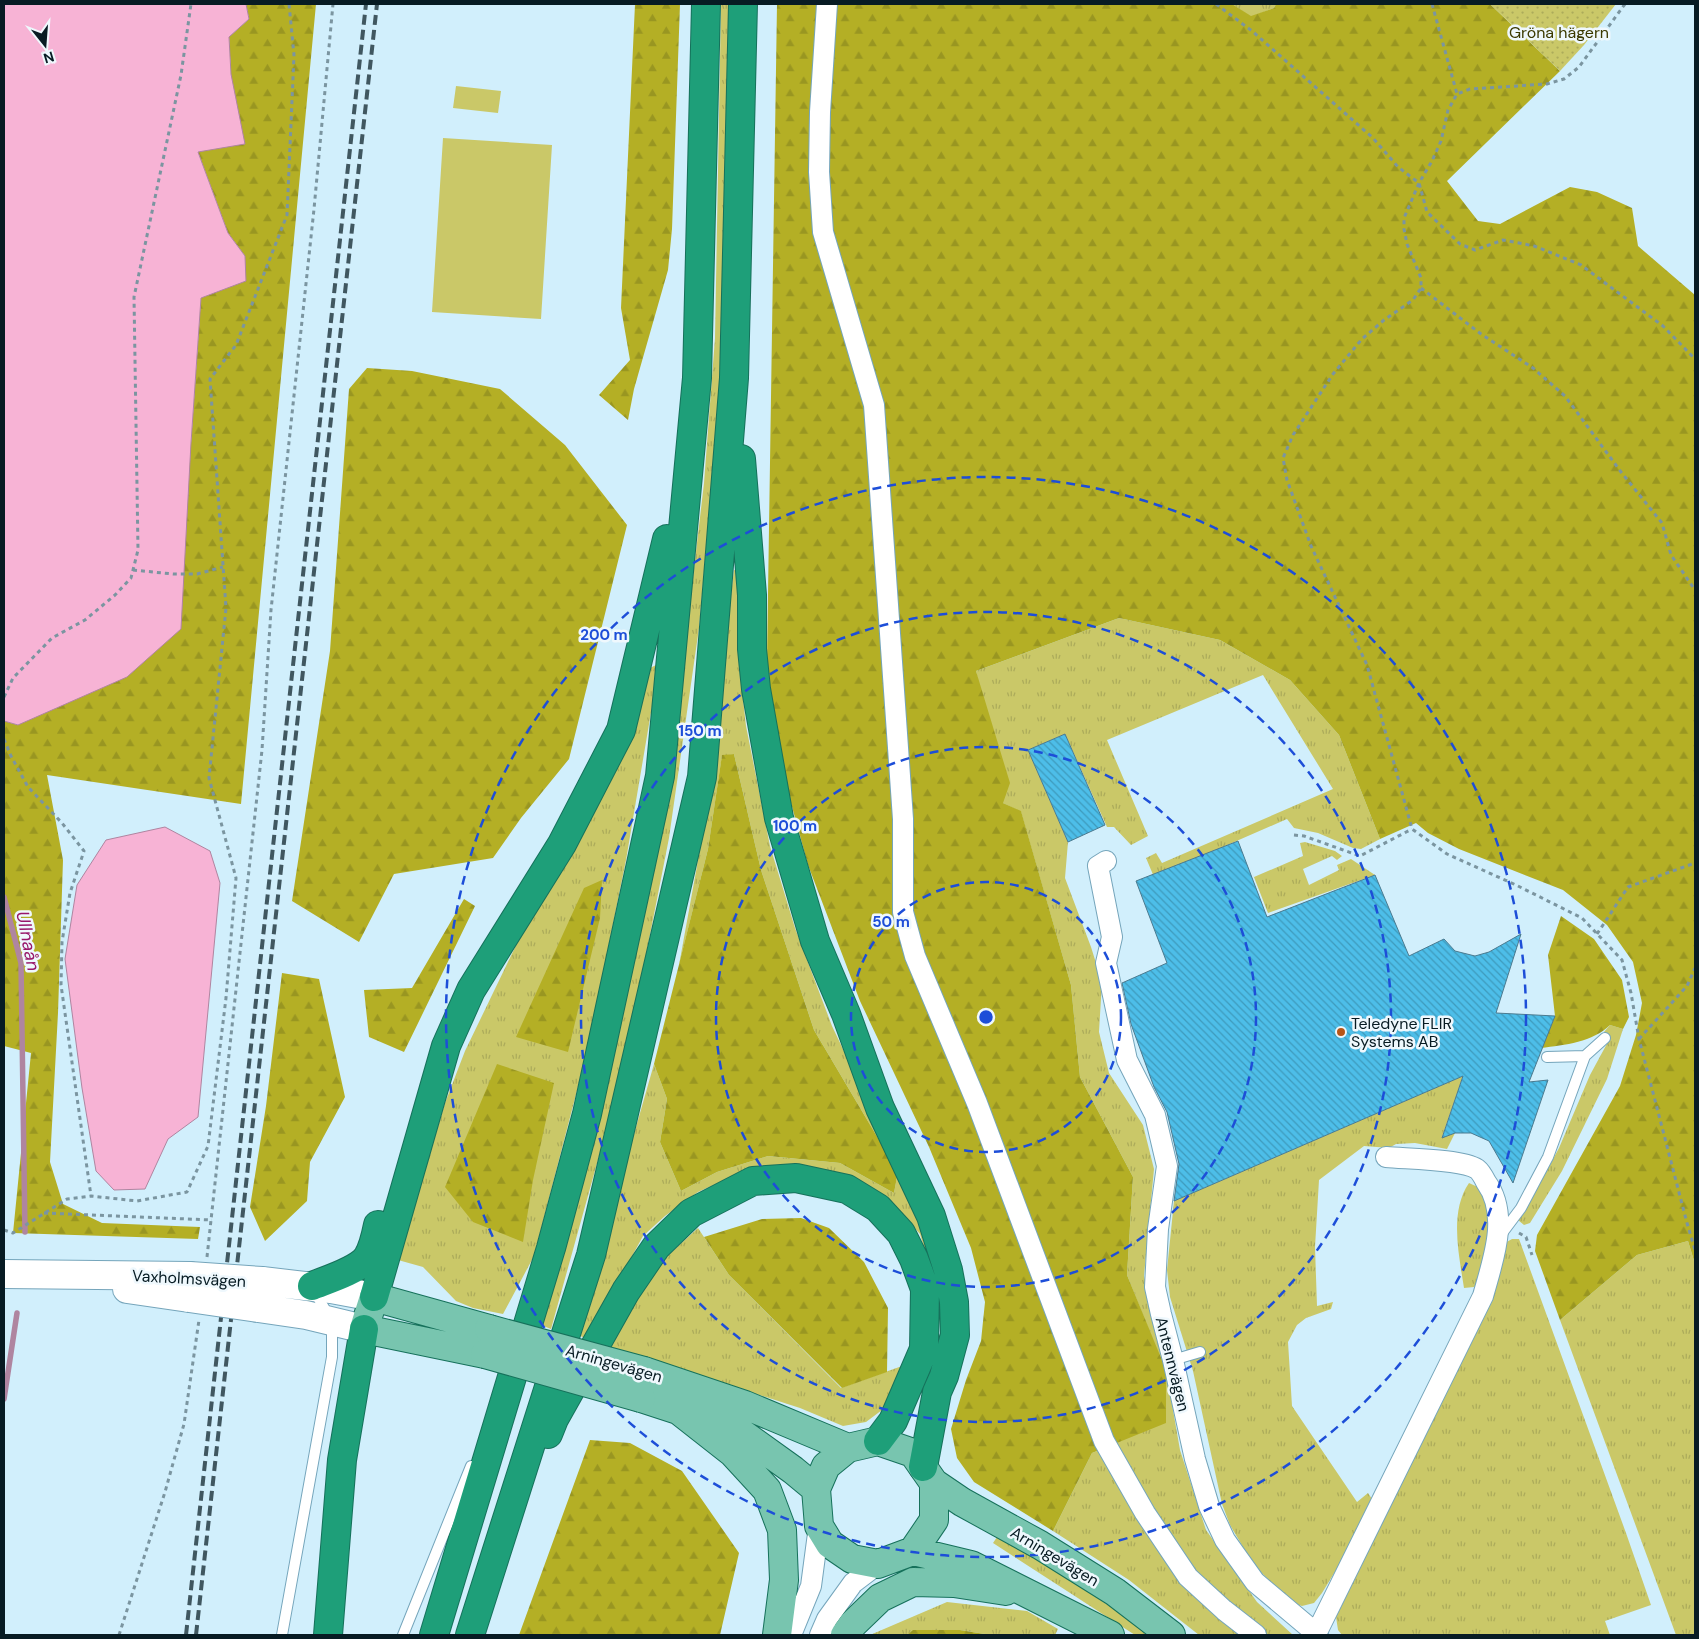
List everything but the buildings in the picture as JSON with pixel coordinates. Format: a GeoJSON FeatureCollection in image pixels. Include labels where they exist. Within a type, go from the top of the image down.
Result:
{"type":"FeatureCollection","features":[{"type":"Feature","properties":{"kind":"highway"},"geometry":{"type":"LineString","coordinates":[[434,1635],[551,1248],[587,1114],[660,776],[696,378],[706,4]]}},
{"type":"Feature","properties":{"kind":"highway"},"geometry":{"type":"LineString","coordinates":[[470,1635],[591,1254],[702,777],[734,378],[743,4]]}},
{"type":"Feature","properties":{"kind":"highway"},"geometry":{"type":"LineString","coordinates":[[374,1297],[446,1046],[471,990],[562,844],[622,730],[663,559],[696,378]]}},
{"type":"Feature","properties":{"kind":"highway"},"geometry":{"type":"LineString","coordinates":[[734,378],[752,594],[752,649],[756,689],[779,818],[815,941],[846,1014],[880,1108],[931,1216],[948,1270],[954,1302],[954,1335],[944,1376],[937,1392],[929,1475]]}},
{"type":"Feature","properties":{"kind":"highway"},"geometry":{"type":"LineString","coordinates":[[312,1286],[345,1274],[366,1258],[375,1238],[397,1150],[426,1067],[446,1046]]}},
{"type":"Feature","properties":{"kind":"highway"},"geometry":{"type":"LineString","coordinates":[[483,1592],[554,1419],[626,1291],[656,1247],[691,1214],[753,1180],[796,1178],[847,1188],[878,1208],[901,1233],[914,1259],[925,1290],[924,1349],[893,1421],[878,1441]]}},
{"type":"Feature","properties":{"kind":"highway"},"geometry":{"type":"LineString","coordinates":[[328,1635],[342,1460],[364,1329]]}},
{"type":"Feature","properties":{"kind":"main road","name":"Vaxholmsvägen"},"geometry":{"type":"LineString","coordinates":[[4,1274],[40,1274],[196,1288],[262,1281],[312,1286],[374,1297]]}},
{"type":"Feature","properties":{"kind":"main road"},"geometry":{"type":"LineString","coordinates":[[196,1288],[258,1308],[306,1315],[364,1329],[374,1297]]}},
{"type":"Feature","properties":{"kind":"main road","name":"Arningevägen"},"geometry":{"type":"LineString","coordinates":[[374,1297],[641,1398],[736,1429],[816,1489]]}},
{"type":"Feature","properties":{"kind":"main road","name":"Arningevägen"},"geometry":{"type":"LineString","coordinates":[[364,1329],[500,1345],[644,1370],[745,1405],[848,1448]]}},
{"type":"Feature","properties":{"kind":"main road"},"geometry":{"type":"LineString","coordinates":[[677,1410],[733,1453],[767,1490],[782,1530],[784,1580],[777,1635]]}},
{"type":"Feature","properties":{"kind":"main road","name":"Arningevägen"},"geometry":{"type":"LineString","coordinates":[[878,1441],[913,1453],[929,1475],[962,1502],[1040,1546],[1115,1592],[1171,1635]]}},
{"type":"Feature","properties":{"kind":"main road"},"geometry":{"type":"LineString","coordinates":[[878,1441],[848,1448],[826,1466],[816,1489],[819,1526],[830,1544],[852,1559],[878,1564],[914,1551],[971,1565],[1110,1635]]}},
{"type":"Feature","properties":{"kind":"main road"},"geometry":{"type":"LineString","coordinates":[[914,1551],[934,1520],[929,1475]]}},
{"type":"Feature","properties":{"kind":"main road"},"geometry":{"type":"LineString","coordinates":[[844,1635],[880,1598],[913,1582],[954,1583],[1030,1594]]}},
{"type":"Feature","properties":{"kind":"street"},"geometry":{"type":"LineString","coordinates":[[827,4],[820,112],[823,232],[874,405],[903,820],[903,912],[905,921],[915,956],[977,1103],[1104,1441],[1145,1513],[1188,1577],[1224,1610],[1256,1635]]}},
{"type":"Feature","properties":{"kind":"street","name":"Antennvägen"},"geometry":{"type":"LineString","coordinates":[[1106,861],[1098,866],[1112,937],[1106,963],[1127,1060],[1155,1115],[1167,1166],[1158,1229],[1155,1287],[1174,1360],[1195,1459],[1209,1506],[1225,1540],[1255,1582],[1317,1634],[1483,1296],[1496,1249],[1499,1217],[1491,1188],[1477,1170],[1452,1162],[1386,1158]]}},
{"type":"Feature","properties":{"kind":"street"},"geometry":{"type":"LineString","coordinates":[[791,1635],[811,1586],[819,1526]]}},
{"type":"Feature","properties":{"kind":"street"},"geometry":{"type":"LineString","coordinates":[[820,1635],[827,1619],[853,1583],[878,1564]]}},
{"type":"Feature","properties":{"kind":"lane"},"geometry":{"type":"LineString","coordinates":[[1497,1241],[1521,1208],[1548,1157],[1585,1056],[1605,1038]]}},
{"type":"Feature","properties":{"kind":"lane"},"geometry":{"type":"LineString","coordinates":[[1547,1057],[1585,1056]]}},
{"type":"Feature","properties":{"kind":"lane"},"geometry":{"type":"LineString","coordinates":[[527,1287],[551,1248]]}},
{"type":"Feature","properties":{"kind":"lane"},"geometry":{"type":"LineString","coordinates":[[282,1635],[332,1357],[332,1321],[312,1286]]}},
{"type":"Feature","properties":{"kind":"lane"},"geometry":{"type":"LineString","coordinates":[[1174,1360],[1200,1352]]}},
{"type":"Feature","properties":{"kind":"lane"},"geometry":{"type":"LineString","coordinates":[[403,1635],[470,1472],[475,1453]]}},
{"type":"Feature","properties":{"kind":"path"},"geometry":{"type":"LineString","coordinates":[[4,696],[13,678],[27,662],[52,638],[85,620],[115,595],[130,578],[133,570],[138,550],[134,297],[181,75],[191,4]]}},
{"type":"Feature","properties":{"kind":"path"},"geometry":{"type":"LineString","coordinates":[[4,1230],[13,1233],[67,1199],[91,1196],[136,1201],[187,1192],[208,1146],[226,998],[236,878],[209,778],[226,608],[210,379],[236,345],[287,215],[294,56],[289,4]]}},
{"type":"Feature","properties":{"kind":"path"},"geometry":{"type":"LineString","coordinates":[[119,1635],[184,1424],[196,1288],[212,1220],[262,750],[271,610],[314,209],[333,4]]}},
{"type":"Feature","properties":{"kind":"path"},"geometry":{"type":"LineString","coordinates":[[1216,4],[1252,31],[1373,138],[1398,167],[1419,183],[1427,212],[1460,244],[1475,250],[1503,240],[1534,246],[1581,265],[1663,326],[1695,359]]}},
{"type":"Feature","properties":{"kind":"path"},"geometry":{"type":"LineString","coordinates":[[1432,4],[1457,94]]}},
{"type":"Feature","properties":{"kind":"path"},"geometry":{"type":"LineString","coordinates":[[1625,4],[1579,67],[1564,79],[1547,84],[1470,89],[1457,94],[1448,110],[1441,141],[1419,183],[1404,218],[1407,244],[1421,278],[1421,288],[1413,300],[1384,320],[1362,339],[1333,374],[1293,435],[1283,458],[1287,480],[1311,546],[1367,665],[1412,829],[1446,854],[1516,885],[1582,918],[1622,960],[1638,1039],[1695,1250]]}},
{"type":"Feature","properties":{"kind":"path"},"geometry":{"type":"LineString","coordinates":[[1421,288],[1481,334],[1533,368],[1566,396],[1621,472],[1662,523],[1671,555],[1695,590]]}},
{"type":"Feature","properties":{"kind":"path"},"geometry":{"type":"LineString","coordinates":[[133,570],[197,574],[223,567]]}},
{"type":"Feature","properties":{"kind":"path"},"geometry":{"type":"LineString","coordinates":[[4,739],[28,787],[62,823],[84,851],[70,893],[62,942],[61,985],[91,1196]]}},
{"type":"Feature","properties":{"kind":"path"},"geometry":{"type":"LineString","coordinates":[[1294,836],[1304,836],[1360,856],[1412,829]]}},
{"type":"Feature","properties":{"kind":"path"},"geometry":{"type":"LineString","coordinates":[[1597,934],[1628,887],[1695,863]]}},
{"type":"Feature","properties":{"kind":"path"},"geometry":{"type":"LineString","coordinates":[[1638,1039],[1687,986],[1695,968]]}},
{"type":"Feature","properties":{"kind":"path"},"geometry":{"type":"LineString","coordinates":[[44,1213],[212,1220]]}},
{"type":"Feature","properties":{"kind":"path"},"geometry":{"type":"LineString","coordinates":[[1526,1237],[1532,1255]]}},
{"type":"Feature","properties":{"kind":"green space"},"geometry":{"type":"Polygon","coordinates":[[[246,4],[316,4],[241,804],[47,775],[63,860],[58,1013],[50,1162],[63,1204],[102,1223],[200,1227],[198,1239],[13,1233],[31,1053],[4,1046],[4,721],[18,725],[191,443],[201,298],[245,256],[228,233],[198,152],[231,74],[229,37],[249,19],[246,4]]]}},
{"type":"Feature","properties":{"kind":"green space"},"geometry":{"type":"Polygon","coordinates":[[[635,4],[680,4],[672,229],[668,270],[634,389],[628,420],[599,395],[630,360],[621,308],[635,4]]]}},
{"type":"Feature","properties":{"kind":"green space"},"geometry":{"type":"Polygon","coordinates":[[[721,4],[730,4],[721,377],[699,628],[669,838],[646,955],[604,1138],[551,1329],[541,1325],[592,1139],[633,967],[659,837],[676,723],[704,483],[715,338],[721,4]]]}},
{"type":"Feature","properties":{"kind":"green space"},"geometry":{"type":"Polygon","coordinates":[[[777,4],[1232,4],[1251,16],[1274,8],[1276,4],[1490,4],[1560,71],[1447,181],[1478,221],[1500,224],[1570,187],[1597,192],[1632,208],[1638,246],[1695,295],[1695,1264],[1688,1241],[1637,1255],[1560,1320],[1535,1251],[1537,1235],[1620,1086],[1636,1035],[1642,1003],[1633,962],[1607,925],[1563,890],[1459,849],[1428,833],[1416,823],[1380,839],[1339,735],[1290,680],[1220,640],[1119,618],[976,671],[1010,783],[1003,803],[1021,811],[1071,985],[1080,1077],[1133,1177],[1127,1275],[1166,1370],[1166,1423],[1092,1453],[1053,1531],[974,1482],[957,1458],[951,1429],[966,1380],[981,1341],[985,1302],[971,1248],[929,1147],[860,1001],[808,865],[774,741],[767,659],[777,4]]]}},
{"type":"Feature","properties":{"kind":"green space"},"geometry":{"type":"Polygon","coordinates":[[[1232,4],[1276,4],[1274,8],[1251,17],[1232,4]]]}},
{"type":"Feature","properties":{"kind":"green space","name":"Gröna hägern"},"geometry":{"type":"Polygon","coordinates":[[[1490,4],[1616,4],[1584,45],[1560,71],[1490,4]]]}},
{"type":"Feature","properties":{"kind":"green space"},"geometry":{"type":"Polygon","coordinates":[[[456,86],[501,91],[498,113],[453,108],[456,86]]]}},
{"type":"Feature","properties":{"kind":"green space"},"geometry":{"type":"Polygon","coordinates":[[[443,138],[552,145],[541,319],[432,312],[443,138]]]}},
{"type":"Feature","properties":{"kind":"green space"},"geometry":{"type":"Polygon","coordinates":[[[367,368],[412,371],[500,389],[565,445],[627,525],[569,759],[521,818],[493,858],[394,874],[359,942],[292,901],[330,651],[349,389],[367,368]]]}},
{"type":"Feature","properties":{"kind":"green space"},"geometry":{"type":"Polygon","coordinates":[[[734,570],[739,571],[738,627],[746,726],[770,846],[795,928],[832,1026],[879,1125],[909,1182],[945,1290],[941,1333],[936,1288],[920,1234],[890,1201],[841,1173],[784,1166],[738,1174],[698,1192],[665,1216],[643,1236],[613,1291],[584,1338],[577,1334],[654,1064],[667,1099],[660,1142],[681,1191],[717,1172],[768,1156],[840,1163],[894,1193],[897,1177],[882,1145],[814,1030],[761,870],[734,754],[722,756],[708,849],[679,965],[697,866],[710,749],[734,570]]]}},
{"type":"Feature","properties":{"kind":"green space"},"geometry":{"type":"Polygon","coordinates":[[[1119,618],[1220,640],[1290,680],[1339,735],[1380,839],[1361,849],[1353,848],[1318,833],[1294,828],[1287,819],[1154,877],[1146,858],[1156,853],[1162,863],[1333,789],[1263,675],[1107,740],[1148,836],[1131,845],[1114,827],[1107,827],[1065,734],[1028,750],[1068,842],[1065,878],[1102,982],[1099,1032],[1109,1073],[1143,1125],[1154,1169],[1144,1276],[1166,1370],[1180,1450],[1206,1530],[1257,1602],[1293,1635],[1265,1635],[1202,1582],[1164,1534],[1114,1444],[1165,1370],[1127,1275],[1133,1177],[1080,1077],[1071,985],[1021,812],[1003,803],[976,671],[1119,618]]]}},
{"type":"Feature","properties":{"kind":"green space"},"geometry":{"type":"Polygon","coordinates":[[[656,665],[658,671],[626,860],[587,1052],[534,1256],[503,1314],[473,1308],[456,1301],[423,1267],[398,1260],[445,1103],[465,1051],[650,668],[656,665]]]}},
{"type":"Feature","properties":{"kind":"green space"},"geometry":{"type":"Polygon","coordinates":[[[734,754],[761,870],[814,1030],[882,1145],[897,1177],[894,1193],[840,1163],[768,1156],[717,1172],[681,1191],[660,1142],[667,1099],[654,1064],[708,849],[722,755],[734,754]]]}},
{"type":"Feature","properties":{"kind":"green space"},"geometry":{"type":"Polygon","coordinates":[[[1305,842],[1335,851],[1342,856],[1337,860],[1332,856],[1303,869],[1309,885],[1339,870],[1337,865],[1351,859],[1375,875],[1268,913],[1250,867],[1254,877],[1303,856],[1300,843],[1305,842]]]}},
{"type":"Feature","properties":{"kind":"green space"},"geometry":{"type":"Polygon","coordinates":[[[602,880],[600,918],[568,1052],[516,1037],[584,888],[602,880]]]}},
{"type":"Feature","properties":{"kind":"green space"},"geometry":{"type":"Polygon","coordinates":[[[464,899],[475,906],[404,1052],[369,1037],[364,990],[412,988],[464,899]]]}},
{"type":"Feature","properties":{"kind":"green space"},"geometry":{"type":"Polygon","coordinates":[[[1561,916],[1594,939],[1622,980],[1629,1017],[1623,1029],[1610,1025],[1587,1039],[1541,1048],[1555,1016],[1548,955],[1561,916]]]}},
{"type":"Feature","properties":{"kind":"green space"},"geometry":{"type":"Polygon","coordinates":[[[282,973],[319,979],[345,1097],[310,1162],[307,1201],[265,1241],[250,1207],[266,1106],[282,973]]]}},
{"type":"Feature","properties":{"kind":"green space"},"geometry":{"type":"Polygon","coordinates":[[[1610,1025],[1623,1029],[1607,1079],[1562,1171],[1530,1223],[1524,1225],[1518,1220],[1559,1148],[1590,1075],[1609,1040],[1604,1032],[1610,1025]]]}},
{"type":"Feature","properties":{"kind":"green space"},"geometry":{"type":"Polygon","coordinates":[[[497,1064],[554,1083],[533,1180],[523,1242],[473,1222],[445,1187],[497,1064]]]}},
{"type":"Feature","properties":{"kind":"green space"},"geometry":{"type":"Polygon","coordinates":[[[1463,1076],[1442,1137],[1455,1133],[1447,1149],[1415,1143],[1396,1144],[1389,1148],[1364,1146],[1319,1180],[1315,1247],[1317,1306],[1333,1302],[1331,1309],[1306,1318],[1297,1325],[1288,1342],[1292,1406],[1357,1502],[1368,1493],[1374,1502],[1372,1511],[1322,1593],[1314,1603],[1302,1606],[1290,1602],[1253,1564],[1230,1525],[1222,1504],[1193,1371],[1170,1297],[1167,1270],[1174,1201],[1463,1076]]]}},
{"type":"Feature","properties":{"kind":"green space"},"geometry":{"type":"Polygon","coordinates":[[[1469,1183],[1482,1189],[1492,1222],[1480,1283],[1474,1287],[1464,1288],[1458,1248],[1457,1220],[1463,1194],[1469,1183]]]}},
{"type":"Feature","properties":{"kind":"green space"},"geometry":{"type":"Polygon","coordinates":[[[801,1218],[829,1228],[864,1262],[888,1308],[887,1372],[842,1388],[729,1275],[704,1237],[762,1219],[801,1218]]]}},
{"type":"Feature","properties":{"kind":"green space"},"geometry":{"type":"Polygon","coordinates":[[[698,1228],[729,1275],[841,1388],[902,1366],[882,1410],[866,1422],[843,1426],[800,1408],[611,1347],[633,1306],[665,1258],[698,1228]]]}},
{"type":"Feature","properties":{"kind":"green space"},"geometry":{"type":"Polygon","coordinates":[[[1512,1239],[1519,1239],[1651,1605],[1605,1621],[1610,1635],[1342,1635],[1338,1630],[1336,1617],[1489,1302],[1503,1244],[1512,1239]]]}},
{"type":"Feature","properties":{"kind":"green space"},"geometry":{"type":"Polygon","coordinates":[[[1688,1241],[1695,1264],[1695,1635],[1676,1635],[1560,1320],[1637,1255],[1688,1241]]]}},
{"type":"Feature","properties":{"kind":"green space"},"geometry":{"type":"Polygon","coordinates":[[[590,1440],[630,1443],[682,1471],[739,1553],[720,1635],[519,1635],[590,1440]]]}},
{"type":"Feature","properties":{"kind":"green space"},"geometry":{"type":"Polygon","coordinates":[[[1102,1449],[1136,1511],[1246,1635],[1199,1635],[1129,1580],[1053,1531],[1092,1453],[1102,1449]]]}},
{"type":"Feature","properties":{"kind":"green space"},"geometry":{"type":"Polygon","coordinates":[[[999,1534],[1154,1635],[1135,1635],[993,1543],[999,1534]]]}},
{"type":"Feature","properties":{"kind":"green space"},"geometry":{"type":"Polygon","coordinates":[[[947,1602],[1027,1611],[1058,1629],[1055,1635],[991,1635],[960,1630],[914,1630],[907,1635],[870,1635],[947,1602]]]}},
{"type":"Feature","properties":{"kind":"green space"},"geometry":{"type":"Polygon","coordinates":[[[913,1630],[960,1630],[991,1635],[907,1635],[913,1630]]]}},
{"type":"Feature","properties":{"kind":"shaded area"},"geometry":{"type":"Polygon","coordinates":[[[4,4],[246,4],[249,19],[229,37],[231,74],[245,144],[198,152],[228,233],[245,256],[246,281],[201,298],[181,629],[127,677],[18,725],[4,721],[4,4]]]}},
{"type":"Feature","properties":{"kind":"shaded area"},"geometry":{"type":"Polygon","coordinates":[[[165,827],[210,851],[220,883],[198,1117],[168,1139],[145,1189],[114,1190],[96,1171],[82,1088],[65,959],[77,885],[106,840],[165,827]]]}},
{"type":"Feature","properties":{"kind":"waterway","name":"Ullnaån"},"geometry":{"type":"LineString","coordinates":[[4,897],[21,963],[25,1232]]}},
{"type":"Feature","properties":{"kind":"waterway","name":"Ullnaån"},"geometry":{"type":"LineString","coordinates":[[4,1399],[17,1313]]}},
{"type":"Feature","properties":{"kind":"railway"},"geometry":{"type":"LineString","coordinates":[[186,1635],[366,4]]}},
{"type":"Feature","properties":{"kind":"railway"},"geometry":{"type":"LineString","coordinates":[[196,1635],[377,4]]}},
{"type":"Feature","properties":{"kind":"place","name":"Teledyne FLIR Systems AB"},"geometry":{"type":"Point","coordinates":[1341,1032]}}]}
